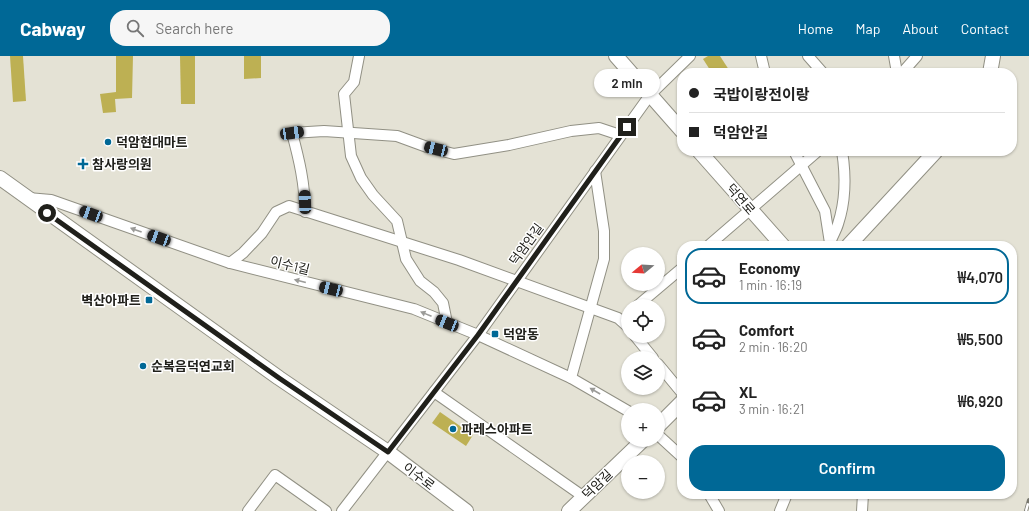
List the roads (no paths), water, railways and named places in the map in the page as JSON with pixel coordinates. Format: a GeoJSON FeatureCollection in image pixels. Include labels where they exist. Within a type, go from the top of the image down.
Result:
{"type":"FeatureCollection","features":[{"type":"Feature","properties":{"kind":"main road"},"geometry":{"type":"LineString","coordinates":[[616,56],[677,125]]}},
{"type":"Feature","properties":{"kind":"main road"},"geometry":{"type":"LineString","coordinates":[[991,68],[993,56]]}},
{"type":"Feature","properties":{"kind":"main road","name":"덕연로"},"geometry":{"type":"LineString","coordinates":[[703,156],[779,241]]}},
{"type":"Feature","properties":{"kind":"main road"},"geometry":{"type":"LineString","coordinates":[[853,241],[931,156]]}},
{"type":"Feature","properties":{"kind":"main road","name":"이수로"},"geometry":{"type":"LineString","coordinates":[[0,178],[272,373],[388,452],[463,510]]}},
{"type":"Feature","properties":{"kind":"main road"},"geometry":{"type":"LineString","coordinates":[[665,419],[677,407]]}},
{"type":"Feature","properties":{"kind":"main road","name":"덕암길"},"geometry":{"type":"LineString","coordinates":[[569,511],[636,447]]}},
{"type":"Feature","properties":{"kind":"street"},"geometry":{"type":"LineString","coordinates":[[359,56],[354,82],[344,94],[351,156],[361,178],[373,195],[397,222],[406,260],[420,281],[437,295],[443,303],[447,323]]}},
{"type":"Feature","properties":{"kind":"street","name":"덕암안길"},"geometry":{"type":"LineString","coordinates":[[678,68],[690,56]]}},
{"type":"Feature","properties":{"kind":"street"},"geometry":{"type":"LineString","coordinates":[[761,56],[763,68]]}},
{"type":"Feature","properties":{"kind":"street"},"geometry":{"type":"LineString","coordinates":[[808,56],[819,68]]}},
{"type":"Feature","properties":{"kind":"street"},"geometry":{"type":"LineString","coordinates":[[894,56],[896,68]]}},
{"type":"Feature","properties":{"kind":"street"},"geometry":{"type":"LineString","coordinates":[[906,68],[917,56]]}},
{"type":"Feature","properties":{"kind":"street","name":"덕암안길"},"geometry":{"type":"LineString","coordinates":[[342,511],[478,335],[650,95],[677,69]]}},
{"type":"Feature","properties":{"kind":"street"},"geometry":{"type":"LineString","coordinates":[[305,212],[305,192],[301,164],[292,133],[324,131],[397,136],[427,147],[454,154],[509,145],[571,131],[599,128],[620,135]]}},
{"type":"Feature","properties":{"kind":"street"},"geometry":{"type":"LineString","coordinates":[[796,156],[825,211],[829,241]]}},
{"type":"Feature","properties":{"kind":"street"},"geometry":{"type":"LineString","coordinates":[[714,241],[812,156]]}},
{"type":"Feature","properties":{"kind":"street"},"geometry":{"type":"LineString","coordinates":[[832,241],[838,226],[844,201],[845,186],[842,156]]}},
{"type":"Feature","properties":{"kind":"street"},"geometry":{"type":"LineString","coordinates":[[572,378],[604,260],[604,231],[595,171]]}},
{"type":"Feature","properties":{"kind":"street","name":"이수1길"},"geometry":{"type":"LineString","coordinates":[[28,198],[50,200],[230,263],[414,310],[478,335],[572,378],[621,408]]}},
{"type":"Feature","properties":{"kind":"street"},"geometry":{"type":"LineString","coordinates":[[230,263],[243,253],[262,233],[276,212],[289,206],[402,243],[460,260],[592,308],[621,315]]}},
{"type":"Feature","properties":{"kind":"street"},"geometry":{"type":"LineString","coordinates":[[645,299],[677,272]]}},
{"type":"Feature","properties":{"kind":"street"},"geometry":{"type":"LineString","coordinates":[[641,343],[647,351]]}},
{"type":"Feature","properties":{"kind":"street"},"geometry":{"type":"LineString","coordinates":[[665,372],[677,387]]}},
{"type":"Feature","properties":{"kind":"street"},"geometry":{"type":"LineString","coordinates":[[434,392],[584,497]]}},
{"type":"Feature","properties":{"kind":"street"},"geometry":{"type":"LineString","coordinates":[[665,441],[677,452]]}},
{"type":"Feature","properties":{"kind":"street"},"geometry":{"type":"LineString","coordinates":[[248,511],[275,475],[326,511]]}},
{"type":"Feature","properties":{"kind":"street"},"geometry":{"type":"LineString","coordinates":[[712,499],[719,511]]}},
{"type":"Feature","properties":{"kind":"street"},"geometry":{"type":"LineString","coordinates":[[780,511],[785,499]]}},
{"type":"Feature","properties":{"kind":"street"},"geometry":{"type":"LineString","coordinates":[[862,511],[863,499]]}},
{"type":"Feature","properties":{"kind":"railway"},"geometry":{"type":"LineString","coordinates":[[1026,511],[1029,500]]}},
{"type":"Feature","properties":{"kind":"place","name":"덕암현대마트"},"geometry":{"type":"Point","coordinates":[108,142]}},
{"type":"Feature","properties":{"kind":"place","name":"참사랑의원"},"geometry":{"type":"Point","coordinates":[83,164]}},
{"type":"Feature","properties":{"kind":"place","name":"벽산아파트"},"geometry":{"type":"Point","coordinates":[149,300]}},
{"type":"Feature","properties":{"kind":"place","name":"덕암동"},"geometry":{"type":"Point","coordinates":[495,334]}},
{"type":"Feature","properties":{"kind":"place","name":"순복음덕연교회"},"geometry":{"type":"Point","coordinates":[143,366]}},
{"type":"Feature","properties":{"kind":"place","name":"파레스아파트"},"geometry":{"type":"Point","coordinates":[453,429]}}]}
